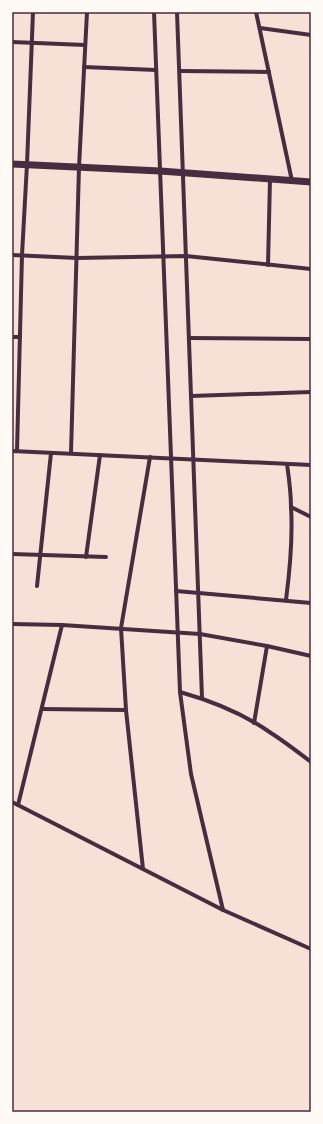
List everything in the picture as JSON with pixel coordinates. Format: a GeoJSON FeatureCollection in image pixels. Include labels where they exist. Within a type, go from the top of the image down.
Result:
{"type":"FeatureCollection","features":[{"type":"Feature","properties":{"kind":"street"},"geometry":{"type":"LineString","coordinates":[[33,12],[14,451],[311,465]]}},
{"type":"Feature","properties":{"kind":"street"},"geometry":{"type":"LineString","coordinates":[[71,454],[79,167],[87,12]]}},
{"type":"Feature","properties":{"kind":"street"},"geometry":{"type":"LineString","coordinates":[[154,12],[180,692],[192,774],[222,910]]}},
{"type":"Feature","properties":{"kind":"street"},"geometry":{"type":"LineString","coordinates":[[177,12],[202,698]]}},
{"type":"Feature","properties":{"kind":"street"},"geometry":{"type":"LineString","coordinates":[[256,12],[292,181]]}},
{"type":"Feature","properties":{"kind":"street"},"geometry":{"type":"LineString","coordinates":[[260,28],[311,35]]}},
{"type":"Feature","properties":{"kind":"street"},"geometry":{"type":"LineString","coordinates":[[12,42],[85,45]]}},
{"type":"Feature","properties":{"kind":"street"},"geometry":{"type":"LineString","coordinates":[[84,67],[156,70]]}},
{"type":"Feature","properties":{"kind":"street"},"geometry":{"type":"LineString","coordinates":[[180,71],[269,72]]}},
{"type":"Feature","properties":{"kind":"street"},"geometry":{"type":"LineString","coordinates":[[12,164],[311,182]]}},
{"type":"Feature","properties":{"kind":"street"},"geometry":{"type":"LineString","coordinates":[[268,265],[270,179]]}},
{"type":"Feature","properties":{"kind":"street"},"geometry":{"type":"LineString","coordinates":[[12,255],[77,258],[186,256],[311,268]]}},
{"type":"Feature","properties":{"kind":"street"},"geometry":{"type":"LineString","coordinates":[[12,337],[20,337]]}},
{"type":"Feature","properties":{"kind":"street"},"geometry":{"type":"LineString","coordinates":[[189,338],[311,339]]}},
{"type":"Feature","properties":{"kind":"street"},"geometry":{"type":"LineString","coordinates":[[191,396],[311,392]]}},
{"type":"Feature","properties":{"kind":"street"},"geometry":{"type":"LineString","coordinates":[[37,586],[51,452]]}},
{"type":"Feature","properties":{"kind":"street"},"geometry":{"type":"LineString","coordinates":[[86,557],[100,455]]}},
{"type":"Feature","properties":{"kind":"street"},"geometry":{"type":"LineString","coordinates":[[143,869],[126,710],[121,628],[150,457]]}},
{"type":"Feature","properties":{"kind":"street"},"geometry":{"type":"LineString","coordinates":[[286,600],[290,569],[291,507],[287,464]]}},
{"type":"Feature","properties":{"kind":"street"},"geometry":{"type":"LineString","coordinates":[[291,507],[311,517]]}},
{"type":"Feature","properties":{"kind":"street"},"geometry":{"type":"LineString","coordinates":[[12,554],[106,557]]}},
{"type":"Feature","properties":{"kind":"street"},"geometry":{"type":"LineString","coordinates":[[176,591],[311,603]]}},
{"type":"Feature","properties":{"kind":"street"},"geometry":{"type":"LineString","coordinates":[[12,624],[121,628],[200,634],[267,646],[311,656]]}},
{"type":"Feature","properties":{"kind":"street"},"geometry":{"type":"LineString","coordinates":[[18,805],[62,625]]}},
{"type":"Feature","properties":{"kind":"street"},"geometry":{"type":"LineString","coordinates":[[254,723],[267,646]]}},
{"type":"Feature","properties":{"kind":"street"},"geometry":{"type":"LineString","coordinates":[[180,692],[202,698],[237,713],[270,732],[311,762]]}},
{"type":"Feature","properties":{"kind":"street"},"geometry":{"type":"LineString","coordinates":[[42,709],[126,710]]}},
{"type":"Feature","properties":{"kind":"street"},"geometry":{"type":"LineString","coordinates":[[12,802],[222,910],[311,949]]}}]}
